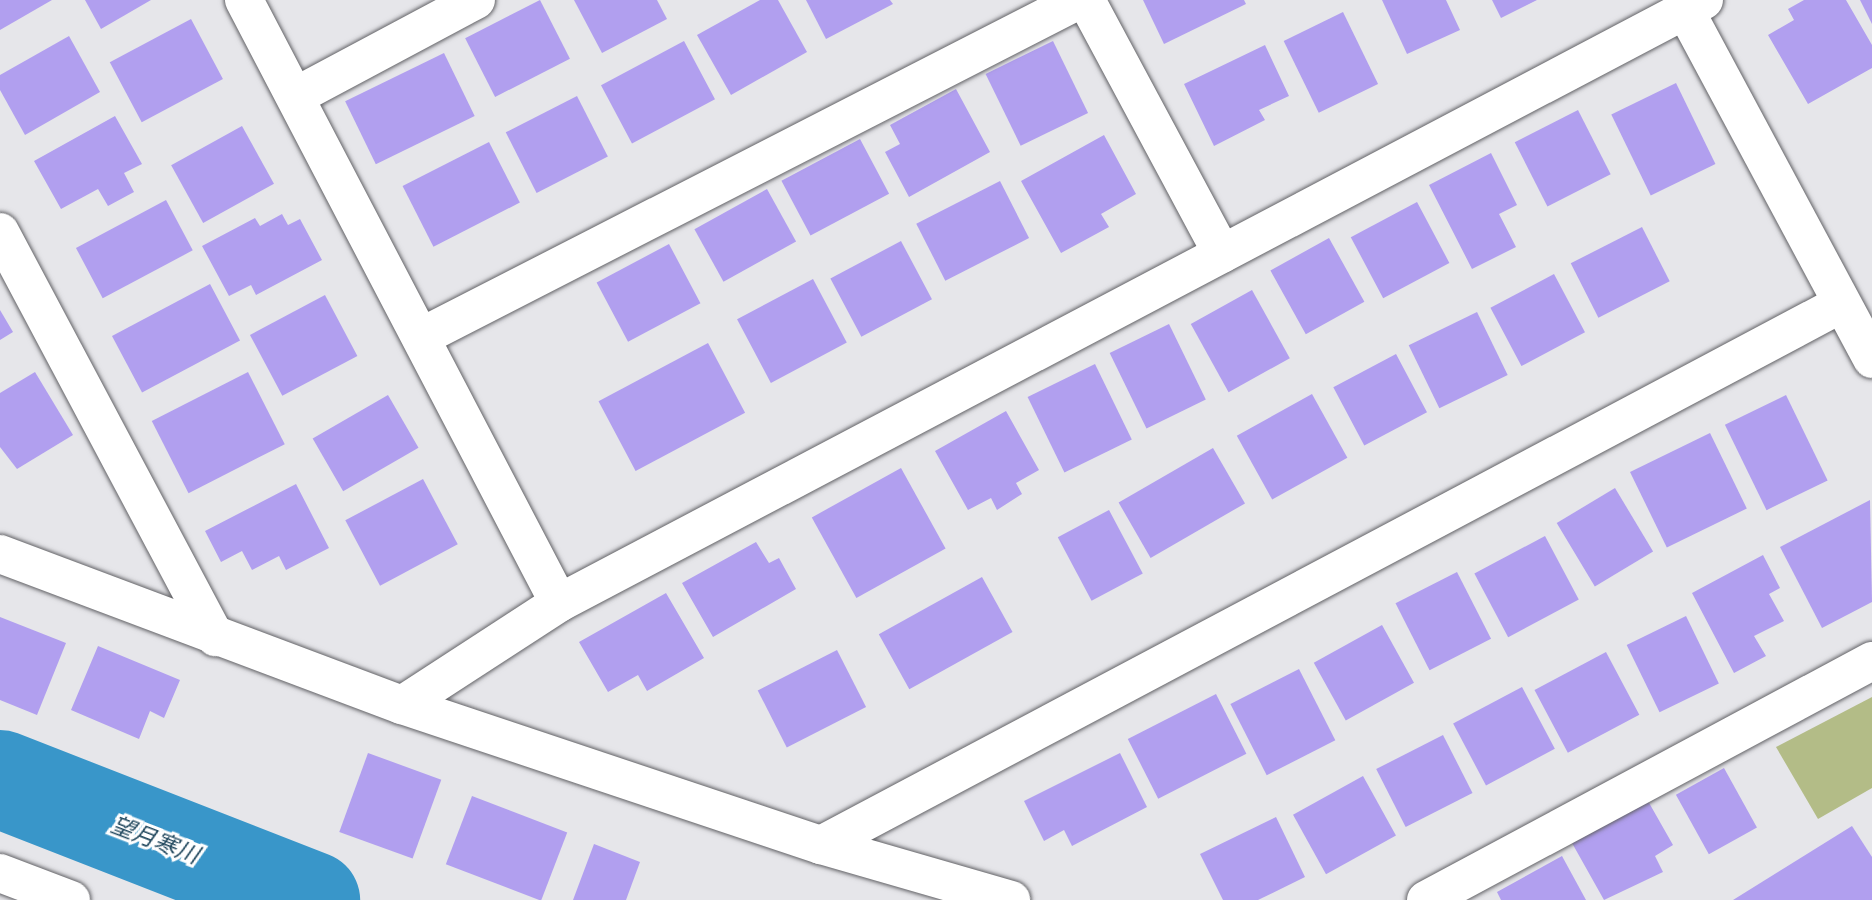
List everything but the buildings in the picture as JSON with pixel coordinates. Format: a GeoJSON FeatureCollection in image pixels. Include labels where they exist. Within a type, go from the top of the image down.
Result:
{"type":"FeatureCollection","features":[{"type":"Feature","properties":{"kind":"street"},"geometry":{"type":"LineString","coordinates":[[244,0],[559,603]]}},
{"type":"Feature","properties":{"kind":"street"},"geometry":{"type":"LineString","coordinates":[[296,96],[476,0]]}},
{"type":"Feature","properties":{"kind":"street"},"geometry":{"type":"LineString","coordinates":[[421,337],[1079,0]]}},
{"type":"Feature","properties":{"kind":"street"},"geometry":{"type":"LineString","coordinates":[[1086,0],[1222,254]]}},
{"type":"Feature","properties":{"kind":"street"},"geometry":{"type":"LineString","coordinates":[[402,705],[559,603],[1695,5],[1841,304],[1872,359]]}},
{"type":"Feature","properties":{"kind":"street"},"geometry":{"type":"LineString","coordinates":[[0,232],[215,637]]}},
{"type":"Feature","properties":{"kind":"street"},"geometry":{"type":"LineString","coordinates":[[821,845],[1841,304]]}},
{"type":"Feature","properties":{"kind":"street"},"geometry":{"type":"LineString","coordinates":[[0,554],[402,705],[821,845],[918,887],[1011,900]]}},
{"type":"Feature","properties":{"kind":"street"},"geometry":{"type":"LineString","coordinates":[[1426,900],[1872,661]]}},
{"type":"Feature","properties":{"kind":"street"},"geometry":{"type":"LineString","coordinates":[[0,873],[71,900]]}},
{"type":"Feature","properties":{"kind":"green space"},"geometry":{"type":"Polygon","coordinates":[[[1872,697],[1872,788],[1818,819],[1776,747],[1872,697]]]}},
{"type":"Feature","properties":{"kind":"waterway","name":"望月寒川"},"geometry":{"type":"LineString","coordinates":[[0,779],[311,900]]}}]}
